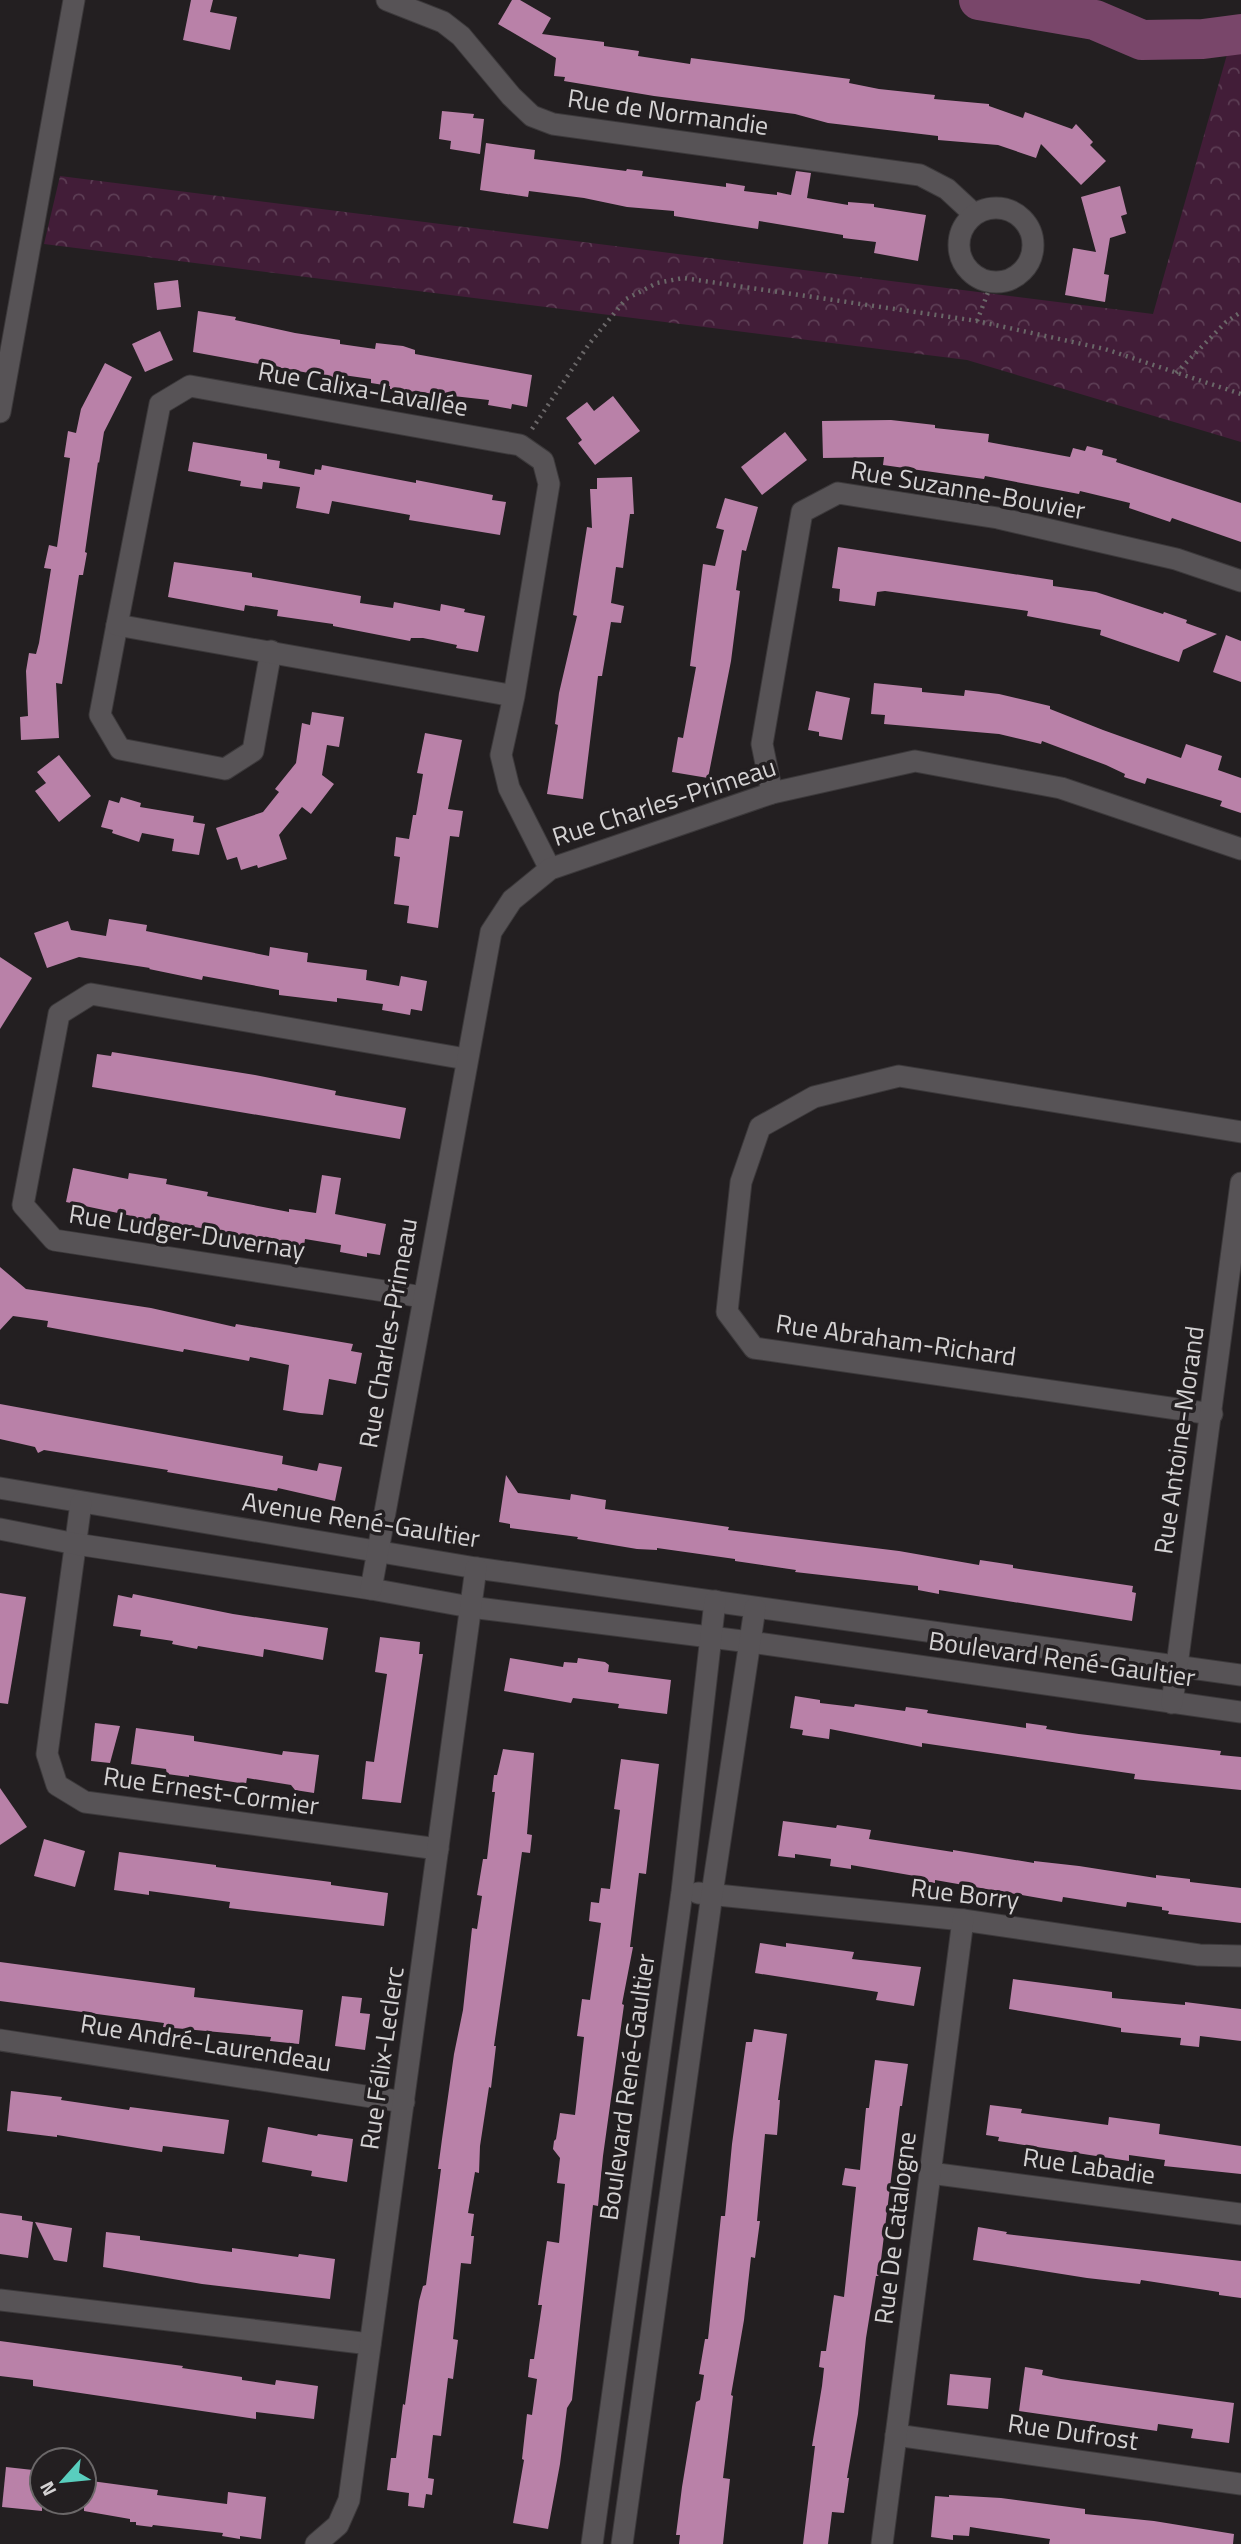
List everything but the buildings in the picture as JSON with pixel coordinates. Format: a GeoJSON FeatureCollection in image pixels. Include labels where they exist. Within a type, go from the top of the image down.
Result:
{"type":"FeatureCollection","features":[{"type":"Feature","properties":{"kind":"street"},"geometry":{"type":"LineString","coordinates":[[0,412],[74,0]]}},
{"type":"Feature","properties":{"kind":"street","name":"Rue de Normandie"},"geometry":{"type":"LineString","coordinates":[[387,0],[443,22],[461,36],[511,96],[532,116],[553,124],[920,175],[947,189],[974,214]]}},
{"type":"Feature","properties":{"kind":"street"},"geometry":{"type":"LineString","coordinates":[[997,207],[1009,209],[1028,224],[1034,247],[1025,269],[1015,277],[992,282],[969,271],[959,248],[965,223],[985,208],[997,207]]}},
{"type":"Feature","properties":{"kind":"street","name":"Rue Calixa-Lavallée"},"geometry":{"type":"LineString","coordinates":[[271,651],[253,751],[225,769],[120,748],[100,715],[160,404],[190,386],[520,445]]}},
{"type":"Feature","properties":{"kind":"street"},"geometry":{"type":"LineString","coordinates":[[520,445],[543,461],[549,484],[514,695],[501,755],[509,788],[550,869]]}},
{"type":"Feature","properties":{"kind":"street","name":"Rue Suzanne-Bouvier"},"geometry":{"type":"LineString","coordinates":[[772,793],[762,744],[802,512],[838,493],[998,518],[1176,559],[1241,581]]}},
{"type":"Feature","properties":{"kind":"street"},"geometry":{"type":"LineString","coordinates":[[117,625],[514,695]]}},
{"type":"Feature","properties":{"kind":"street","name":"Rue Charles-Primeau"},"geometry":{"type":"LineString","coordinates":[[370,1589],[491,932],[512,900],[550,869],[772,793],[915,761],[1061,788],[1241,849]]}},
{"type":"Feature","properties":{"kind":"street","name":"Rue Ludger-Duvernay"},"geometry":{"type":"LineString","coordinates":[[423,1297],[54,1240],[23,1205],[58,1014],[91,994],[466,1059]]}},
{"type":"Feature","properties":{"kind":"street","name":"Rue Abraham-Richard"},"geometry":{"type":"LineString","coordinates":[[1212,1414],[754,1348],[727,1312],[741,1182],[760,1127],[814,1097],[899,1076],[1241,1132]]}},
{"type":"Feature","properties":{"kind":"street","name":"Rue Antoine-Morand"},"geometry":{"type":"LineString","coordinates":[[1172,1703],[1241,1183]]}},
{"type":"Feature","properties":{"kind":"street","name":"Avenue René-Gaultier"},"geometry":{"type":"LineString","coordinates":[[0,1488],[476,1568],[715,1601]]}},
{"type":"Feature","properties":{"kind":"street","name":"Rue Ernest-Cormier"},"geometry":{"type":"LineString","coordinates":[[81,1503],[47,1754],[57,1785],[85,1802],[438,1849]]}},
{"type":"Feature","properties":{"kind":"street"},"geometry":{"type":"LineString","coordinates":[[0,1529],[76,1544],[470,1607],[710,1637]]}},
{"type":"Feature","properties":{"kind":"street","name":"Rue Félix-Leclerc"},"geometry":{"type":"LineString","coordinates":[[316,2544],[338,2525],[349,2500],[476,1568]]}},
{"type":"Feature","properties":{"kind":"street","name":"Boulevard René-Gaultier"},"geometry":{"type":"LineString","coordinates":[[592,2544],[682,1892],[715,1601],[1241,1675]]}},
{"type":"Feature","properties":{"kind":"street"},"geometry":{"type":"LineString","coordinates":[[622,2544],[712,1895],[755,1608]]}},
{"type":"Feature","properties":{"kind":"street","name":"Boulevard René-Gaultier"},"geometry":{"type":"LineString","coordinates":[[710,1637],[1241,1712]]}},
{"type":"Feature","properties":{"kind":"street","name":"Rue Borry"},"geometry":{"type":"LineString","coordinates":[[682,1892],[963,1920],[1199,1955],[1241,1956]]}},
{"type":"Feature","properties":{"kind":"street","name":"Rue De Catalogne"},"geometry":{"type":"LineString","coordinates":[[882,2544],[963,1920]]}},
{"type":"Feature","properties":{"kind":"street","name":"Rue André-Laurendeau"},"geometry":{"type":"LineString","coordinates":[[0,2040],[404,2102]]}},
{"type":"Feature","properties":{"kind":"street","name":"Rue Labadie"},"geometry":{"type":"LineString","coordinates":[[930,2173],[1241,2214]]}},
{"type":"Feature","properties":{"kind":"street"},"geometry":{"type":"LineString","coordinates":[[0,2300],[370,2344]]}},
{"type":"Feature","properties":{"kind":"street","name":"Rue Dufrost"},"geometry":{"type":"LineString","coordinates":[[896,2435],[1241,2484]]}},
{"type":"Feature","properties":{"kind":"path"},"geometry":{"type":"LineString","coordinates":[[520,445],[589,344],[626,299],[657,283],[683,278],[977,321],[1105,349],[1241,394]]}},
{"type":"Feature","properties":{"kind":"path"},"geometry":{"type":"LineString","coordinates":[[977,321],[992,282]]}},
{"type":"Feature","properties":{"kind":"path"},"geometry":{"type":"LineString","coordinates":[[1176,373],[1226,322],[1241,312]]}},
{"type":"Feature","properties":{"kind":"green space"},"geometry":{"type":"Polygon","coordinates":[[[1241,34],[1241,442],[967,360],[44,244],[60,176],[1153,314],[1232,37],[1241,34]]]}},
{"type":"Feature","properties":{"kind":"waterway"},"geometry":{"type":"LineString","coordinates":[[979,0],[1095,20],[1142,40],[1203,39],[1241,34]]}}]}
